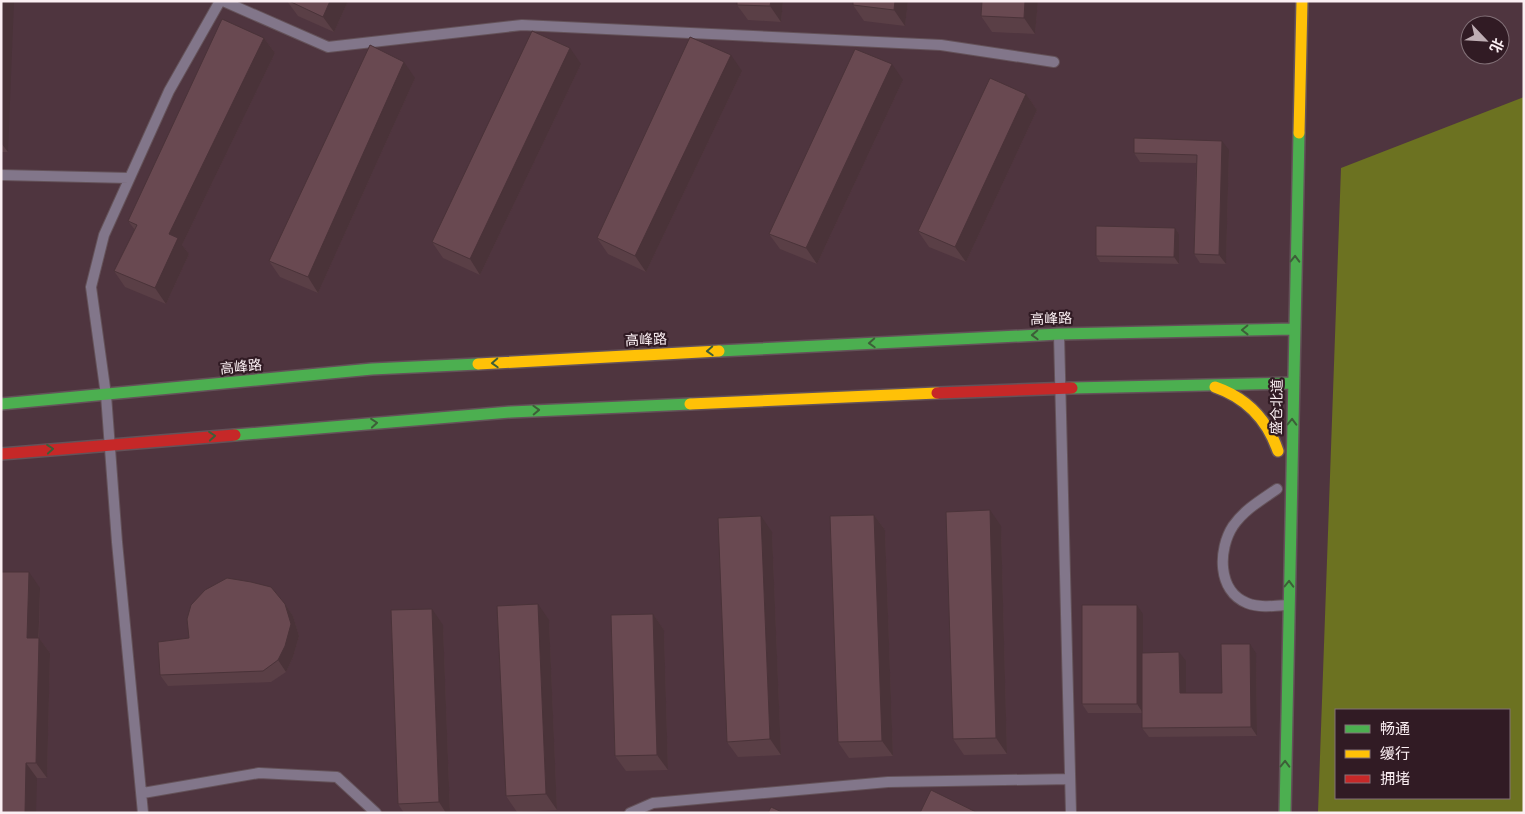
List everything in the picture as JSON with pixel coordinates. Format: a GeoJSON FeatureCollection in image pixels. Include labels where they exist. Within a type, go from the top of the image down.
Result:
{"type":"FeatureCollection","features":[{"type":"Feature","properties":{"kind":"main road","name":"盛仓北道"},"geometry":{"type":"LineString","coordinates":[[1285,813],[1292,383],[1302,1]]}},
{"type":"Feature","properties":{"kind":"main road","name":"高峰路"},"geometry":{"type":"LineString","coordinates":[[1,404],[372,369],[1059,334],[1294,329]]}},
{"type":"Feature","properties":{"kind":"main road"},"geometry":{"type":"LineString","coordinates":[[1,454],[511,412],[1060,388],[1292,383]]}},
{"type":"Feature","properties":{"kind":"main road","name":"盛仓北道"},"geometry":{"type":"LineString","coordinates":[[1206,385],[1226,390],[1254,410],[1269,426],[1278,456],[1278,422]]}},
{"type":"Feature","properties":{"kind":"main road"},"geometry":{"type":"LineString","coordinates":[[1276,509],[1277,484]]}},
{"type":"Feature","properties":{"kind":"lane"},"geometry":{"type":"LineString","coordinates":[[143,813],[143,793],[109,444],[106,395],[91,287],[104,235],[168,91],[221,1],[328,47],[522,25],[941,44],[1054,62]]}},
{"type":"Feature","properties":{"kind":"lane"},"geometry":{"type":"LineString","coordinates":[[1,175],[129,178]]}},
{"type":"Feature","properties":{"kind":"lane"},"geometry":{"type":"LineString","coordinates":[[1059,334],[1072,813]]}},
{"type":"Feature","properties":{"kind":"lane"},"geometry":{"type":"LineString","coordinates":[[1277,484],[1232,527],[1225,544],[1224,578],[1230,590],[1239,599],[1247,603],[1274,606],[1288,605]]}},
{"type":"Feature","properties":{"kind":"lane"},"geometry":{"type":"LineString","coordinates":[[143,793],[259,773],[337,777],[376,813]]}},
{"type":"Feature","properties":{"kind":"lane"},"geometry":{"type":"LineString","coordinates":[[630,813],[653,803],[888,782],[1070,779]]}},
{"type":"Feature","properties":{"kind":"green space"},"geometry":{"type":"Polygon","coordinates":[[[1524,97],[1524,813],[1318,813],[1341,168],[1524,97]]]}},
{"type":"Feature","properties":{"kind":"building"},"geometry":{"type":"Polygon","coordinates":[[[1,1],[3,1],[1,33],[1,1]]]}},
{"type":"Feature","properties":{"kind":"building"},"geometry":{"type":"Polygon","coordinates":[[[289,1],[330,1],[323,17],[289,1]]]}},
{"type":"Feature","properties":{"kind":"building"},"geometry":{"type":"Polygon","coordinates":[[[737,1],[771,1],[770,6],[737,5],[737,1]]]}},
{"type":"Feature","properties":{"kind":"building"},"geometry":{"type":"Polygon","coordinates":[[[853,1],[895,1],[894,10],[853,5],[853,1]]]}},
{"type":"Feature","properties":{"kind":"building"},"geometry":{"type":"Polygon","coordinates":[[[982,1],[1025,1],[1024,18],[981,16],[982,1]]]}},
{"type":"Feature","properties":{"kind":"building"},"geometry":{"type":"Polygon","coordinates":[[[222,19],[264,38],[169,234],[178,238],[155,288],[114,271],[137,225],[128,221],[222,19]]]}},
{"type":"Feature","properties":{"kind":"building"},"geometry":{"type":"Polygon","coordinates":[[[532,31],[570,48],[470,259],[432,242],[532,31]]]}},
{"type":"Feature","properties":{"kind":"building"},"geometry":{"type":"Polygon","coordinates":[[[690,37],[731,55],[635,256],[597,238],[690,37]]]}},
{"type":"Feature","properties":{"kind":"building"},"geometry":{"type":"Polygon","coordinates":[[[370,45],[404,62],[308,277],[269,261],[370,45]]]}},
{"type":"Feature","properties":{"kind":"building"},"geometry":{"type":"Polygon","coordinates":[[[855,49],[892,64],[806,248],[769,234],[855,49]]]}},
{"type":"Feature","properties":{"kind":"building"},"geometry":{"type":"Polygon","coordinates":[[[990,78],[1026,94],[955,247],[918,231],[990,78]]]}},
{"type":"Feature","properties":{"kind":"building"},"geometry":{"type":"Polygon","coordinates":[[[1134,138],[1222,141],[1219,255],[1194,254],[1197,155],[1134,153],[1134,138]]]}},
{"type":"Feature","properties":{"kind":"building"},"geometry":{"type":"Polygon","coordinates":[[[1096,226],[1175,228],[1174,257],[1096,256],[1096,226]]]}},
{"type":"Feature","properties":{"kind":"building"},"geometry":{"type":"Polygon","coordinates":[[[990,510],[996,738],[953,739],[946,512],[990,510]]]}},
{"type":"Feature","properties":{"kind":"building"},"geometry":{"type":"Polygon","coordinates":[[[874,515],[882,741],[838,742],[830,516],[874,515]]]}},
{"type":"Feature","properties":{"kind":"building"},"geometry":{"type":"Polygon","coordinates":[[[761,516],[770,739],[727,742],[718,518],[761,516]]]}},
{"type":"Feature","properties":{"kind":"building"},"geometry":{"type":"Polygon","coordinates":[[[1,572],[29,572],[27,638],[39,638],[36,763],[26,763],[25,813],[1,813],[1,572]]]}},
{"type":"Feature","properties":{"kind":"building"},"geometry":{"type":"Polygon","coordinates":[[[227,578],[271,587],[285,604],[291,624],[285,646],[278,660],[263,671],[160,675],[158,642],[189,638],[187,619],[191,605],[205,590],[227,578]]]}},
{"type":"Feature","properties":{"kind":"building"},"geometry":{"type":"Polygon","coordinates":[[[538,604],[546,794],[506,796],[497,606],[538,604]]]}},
{"type":"Feature","properties":{"kind":"building"},"geometry":{"type":"Polygon","coordinates":[[[1082,605],[1137,605],[1137,704],[1082,704],[1082,605]]]}},
{"type":"Feature","properties":{"kind":"building"},"geometry":{"type":"Polygon","coordinates":[[[432,609],[439,802],[398,804],[391,610],[432,609]]]}},
{"type":"Feature","properties":{"kind":"building"},"geometry":{"type":"Polygon","coordinates":[[[653,614],[657,755],[615,756],[611,615],[653,614]]]}},
{"type":"Feature","properties":{"kind":"building"},"geometry":{"type":"Polygon","coordinates":[[[1221,644],[1250,644],[1251,727],[1142,728],[1142,653],[1179,652],[1180,693],[1222,693],[1221,644]]]}},
{"type":"Feature","properties":{"kind":"building"},"geometry":{"type":"Polygon","coordinates":[[[931,790],[978,813],[920,813],[931,790]]]}},
{"type":"Feature","properties":{"kind":"building"},"geometry":{"type":"Polygon","coordinates":[[[771,807],[784,813],[768,813],[771,807]]]}},
{"type":"Feature","properties":{"kind":"traffic: fast"},"geometry":{"type":"LineString","coordinates":[[1285,813],[1299,133]]}},
{"type":"Feature","properties":{"kind":"traffic: fast"},"geometry":{"type":"LineString","coordinates":[[719,351],[1059,334],[1294,329]]}},
{"type":"Feature","properties":{"kind":"traffic: fast"},"geometry":{"type":"LineString","coordinates":[[1,404],[372,369],[478,364]]}},
{"type":"Feature","properties":{"kind":"traffic: fast"},"geometry":{"type":"LineString","coordinates":[[1072,388],[1292,383]]}},
{"type":"Feature","properties":{"kind":"traffic: fast"},"geometry":{"type":"LineString","coordinates":[[235,435],[511,412],[690,404]]}},
{"type":"Feature","properties":{"kind":"traffic: slow"},"geometry":{"type":"LineString","coordinates":[[1299,133],[1302,1]]}},
{"type":"Feature","properties":{"kind":"traffic: slow"},"geometry":{"type":"LineString","coordinates":[[478,364],[719,351]]}},
{"type":"Feature","properties":{"kind":"traffic: slow"},"geometry":{"type":"LineString","coordinates":[[1215,387],[1237,397],[1254,411],[1268,429],[1278,451]]}},
{"type":"Feature","properties":{"kind":"traffic: slow"},"geometry":{"type":"LineString","coordinates":[[690,404],[937,393]]}},
{"type":"Feature","properties":{"kind":"traffic: jam"},"geometry":{"type":"LineString","coordinates":[[937,393],[1072,388]]}},
{"type":"Feature","properties":{"kind":"traffic: jam"},"geometry":{"type":"LineString","coordinates":[[1,454],[235,435]]}}]}
